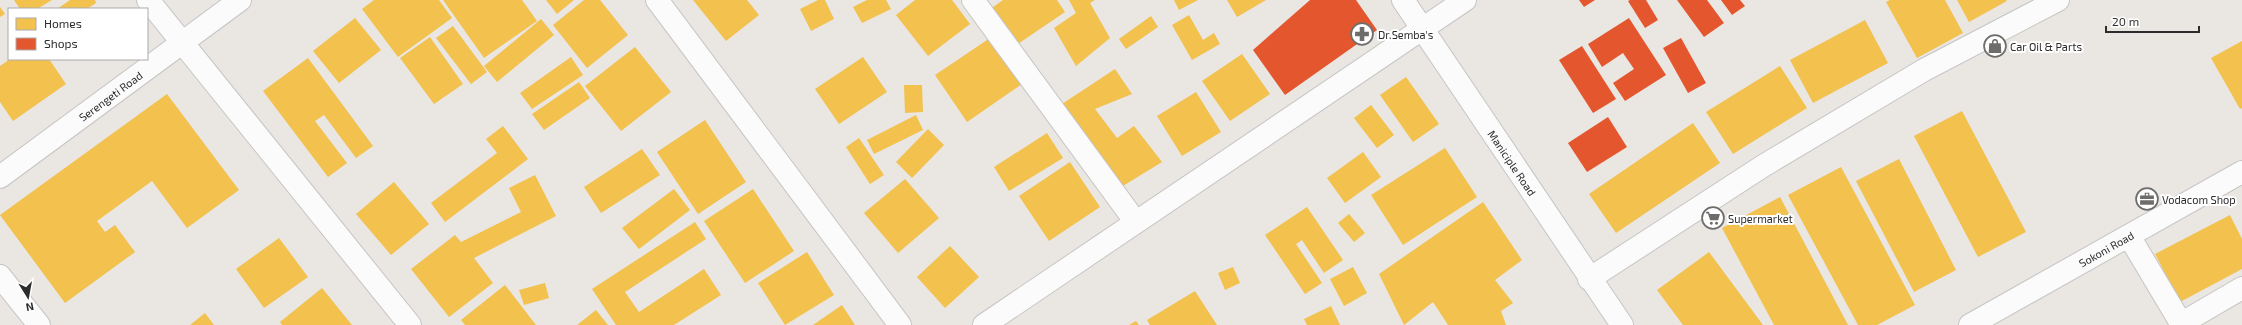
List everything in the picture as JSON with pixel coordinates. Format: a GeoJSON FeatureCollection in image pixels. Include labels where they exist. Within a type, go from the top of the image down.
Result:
{"type":"FeatureCollection","features":[{"type":"Feature","properties":{"kind":"street"},"geometry":{"type":"LineString","coordinates":[[148,0],[410,325]]}},
{"type":"Feature","properties":{"kind":"street","name":"Serengeti Road"},"geometry":{"type":"LineString","coordinates":[[0,176],[240,0]]}},
{"type":"Feature","properties":{"kind":"street"},"geometry":{"type":"LineString","coordinates":[[657,0],[900,325]]}},
{"type":"Feature","properties":{"kind":"street"},"geometry":{"type":"LineString","coordinates":[[973,0],[1135,222]]}},
{"type":"Feature","properties":{"kind":"street","name":"Maniciple Road"},"geometry":{"type":"LineString","coordinates":[[1403,0],[1589,279],[1622,325]]}},
{"type":"Feature","properties":{"kind":"street"},"geometry":{"type":"LineString","coordinates":[[984,325],[1465,0]]}},
{"type":"Feature","properties":{"kind":"street"},"geometry":{"type":"LineString","coordinates":[[1589,279],[1763,166],[1924,70],[2058,0]]}},
{"type":"Feature","properties":{"kind":"street","name":"Sokoni Road"},"geometry":{"type":"LineString","coordinates":[[1970,325],[2242,172]]}},
{"type":"Feature","properties":{"kind":"street"},"geometry":{"type":"LineString","coordinates":[[2129,236],[2182,324],[2242,288]]}},
{"type":"Feature","properties":{"kind":"street"},"geometry":{"type":"LineString","coordinates":[[0,276],[39,325]]}},
{"type":"Feature","properties":{"kind":"building: Homes"},"geometry":{"type":"Polygon","coordinates":[[[14,0],[52,0],[39,8],[19,8],[14,0]]]}},
{"type":"Feature","properties":{"kind":"building: Homes"},"geometry":{"type":"Polygon","coordinates":[[[70,0],[95,0],[96,3],[88,8],[58,8],[70,0]]]}},
{"type":"Feature","properties":{"kind":"building: Homes"},"geometry":{"type":"Polygon","coordinates":[[[374,0],[439,0],[452,18],[398,57],[362,9],[374,0]]]}},
{"type":"Feature","properties":{"kind":"building: Homes"},"geometry":{"type":"Polygon","coordinates":[[[443,0],[522,0],[537,21],[484,58],[443,0]]]}},
{"type":"Feature","properties":{"kind":"building: Homes"},"geometry":{"type":"Polygon","coordinates":[[[546,0],[574,0],[557,14],[546,0]]]}},
{"type":"Feature","properties":{"kind":"building: Homes"},"geometry":{"type":"Polygon","coordinates":[[[584,0],[600,0],[628,35],[587,68],[553,25],[584,0]]]}},
{"type":"Feature","properties":{"kind":"building: Homes"},"geometry":{"type":"Polygon","coordinates":[[[693,0],[747,0],[759,15],[726,41],[693,0]]]}},
{"type":"Feature","properties":{"kind":"building: Homes"},"geometry":{"type":"Polygon","coordinates":[[[818,0],[825,0],[834,19],[811,31],[800,9],[818,0]]]}},
{"type":"Feature","properties":{"kind":"building: Homes"},"geometry":{"type":"Polygon","coordinates":[[[867,0],[886,0],[891,9],[862,23],[853,7],[867,0]]]}},
{"type":"Feature","properties":{"kind":"building: Homes"},"geometry":{"type":"Polygon","coordinates":[[[915,0],[952,0],[970,24],[928,56],[896,15],[915,0]]]}},
{"type":"Feature","properties":{"kind":"building: Homes"},"geometry":{"type":"Polygon","coordinates":[[[1003,0],[1057,0],[1065,12],[1012,48],[986,12],[1003,0]]]}},
{"type":"Feature","properties":{"kind":"building: Homes"},"geometry":{"type":"Polygon","coordinates":[[[1069,0],[1095,0],[1090,3],[1110,38],[1076,66],[1054,28],[1076,13],[1069,0]]]}},
{"type":"Feature","properties":{"kind":"building: Homes"},"geometry":{"type":"Polygon","coordinates":[[[1174,0],[1198,0],[1179,10],[1174,0]]]}},
{"type":"Feature","properties":{"kind":"building: Homes"},"geometry":{"type":"Polygon","coordinates":[[[1227,0],[1266,0],[1237,17],[1227,0]]]}},
{"type":"Feature","properties":{"kind":"building: Homes"},"geometry":{"type":"Polygon","coordinates":[[[1890,0],[1945,0],[1963,33],[1917,58],[1886,2],[1890,0]]]}},
{"type":"Feature","properties":{"kind":"building: Homes"},"geometry":{"type":"Polygon","coordinates":[[[1957,0],[2006,0],[2007,1],[1969,22],[1957,0]]]}},
{"type":"Feature","properties":{"kind":"building: Homes"},"geometry":{"type":"Polygon","coordinates":[[[0,7],[5,14],[0,17],[0,7]]]}},
{"type":"Feature","properties":{"kind":"building: Homes"},"geometry":{"type":"Polygon","coordinates":[[[1189,15],[1203,40],[1214,33],[1220,44],[1192,60],[1172,25],[1189,15]]]}},
{"type":"Feature","properties":{"kind":"building: Homes"},"geometry":{"type":"Polygon","coordinates":[[[1151,16],[1158,27],[1126,49],[1119,39],[1151,16]]]}},
{"type":"Feature","properties":{"kind":"building: Homes"},"geometry":{"type":"Polygon","coordinates":[[[355,18],[381,50],[339,83],[313,51],[355,18]]]}},
{"type":"Feature","properties":{"kind":"building: Homes"},"geometry":{"type":"Polygon","coordinates":[[[541,19],[554,35],[497,82],[484,66],[541,19]]]}},
{"type":"Feature","properties":{"kind":"building: Homes"},"geometry":{"type":"Polygon","coordinates":[[[1865,20],[1888,63],[1813,103],[1790,60],[1865,20]]]}},
{"type":"Feature","properties":{"kind":"building: Homes"},"geometry":{"type":"Polygon","coordinates":[[[453,26],[487,72],[471,84],[436,38],[453,26]]]}},
{"type":"Feature","properties":{"kind":"building: Homes"},"geometry":{"type":"Polygon","coordinates":[[[993,36],[1025,82],[967,122],[935,75],[993,36]]]}},
{"type":"Feature","properties":{"kind":"building: Homes"},"geometry":{"type":"Polygon","coordinates":[[[430,37],[463,84],[434,104],[400,58],[430,37]]]}},
{"type":"Feature","properties":{"kind":"building: Homes"},"geometry":{"type":"Polygon","coordinates":[[[2242,41],[2242,108],[2240,109],[2211,58],[2242,41]]]}},
{"type":"Feature","properties":{"kind":"building: Homes"},"geometry":{"type":"Polygon","coordinates":[[[635,47],[671,92],[621,131],[585,86],[635,47]]]}},
{"type":"Feature","properties":{"kind":"building: Homes"},"geometry":{"type":"Polygon","coordinates":[[[1242,54],[1270,94],[1230,121],[1202,81],[1242,54]]]}},
{"type":"Feature","properties":{"kind":"building: Homes"},"geometry":{"type":"Polygon","coordinates":[[[571,57],[583,75],[532,109],[520,93],[571,57]]]}},
{"type":"Feature","properties":{"kind":"building: Homes"},"geometry":{"type":"Polygon","coordinates":[[[863,57],[887,92],[839,124],[815,89],[863,57]]]}},
{"type":"Feature","properties":{"kind":"building: Homes"},"geometry":{"type":"Polygon","coordinates":[[[308,58],[373,146],[356,158],[324,115],[315,121],[347,163],[328,177],[263,91],[308,58]]]}},
{"type":"Feature","properties":{"kind":"building: Homes"},"geometry":{"type":"Polygon","coordinates":[[[9,60],[50,60],[66,84],[13,121],[0,102],[0,66],[9,60]]]}},
{"type":"Feature","properties":{"kind":"building: Homes"},"geometry":{"type":"Polygon","coordinates":[[[1780,66],[1807,108],[1733,154],[1706,112],[1780,66]]]}},
{"type":"Feature","properties":{"kind":"building: Homes"},"geometry":{"type":"Polygon","coordinates":[[[1115,69],[1132,94],[1095,109],[1117,138],[1134,126],[1162,162],[1118,189],[1062,104],[1115,69]]]}},
{"type":"Feature","properties":{"kind":"building: Homes"},"geometry":{"type":"Polygon","coordinates":[[[1406,77],[1439,124],[1413,142],[1380,95],[1406,77]]]}},
{"type":"Feature","properties":{"kind":"building: Homes"},"geometry":{"type":"Polygon","coordinates":[[[579,82],[590,98],[544,130],[532,114],[579,82]]]}},
{"type":"Feature","properties":{"kind":"building: Homes"},"geometry":{"type":"Polygon","coordinates":[[[904,85],[922,85],[923,112],[905,113],[904,85]]]}},
{"type":"Feature","properties":{"kind":"building: Homes"},"geometry":{"type":"Polygon","coordinates":[[[1196,92],[1221,132],[1182,156],[1157,116],[1196,92]]]}},
{"type":"Feature","properties":{"kind":"building: Homes"},"geometry":{"type":"Polygon","coordinates":[[[167,94],[239,190],[187,228],[152,181],[97,221],[105,232],[115,225],[135,252],[65,303],[0,215],[167,94]]]}},
{"type":"Feature","properties":{"kind":"building: Homes"},"geometry":{"type":"Polygon","coordinates":[[[1371,105],[1394,135],[1377,148],[1354,118],[1371,105]]]}},
{"type":"Feature","properties":{"kind":"building: Homes"},"geometry":{"type":"Polygon","coordinates":[[[1962,111],[2026,232],[1978,257],[1914,136],[1962,111]]]}},
{"type":"Feature","properties":{"kind":"building: Homes"},"geometry":{"type":"Polygon","coordinates":[[[916,115],[923,130],[874,154],[867,140],[916,115]]]}},
{"type":"Feature","properties":{"kind":"building: Homes"},"geometry":{"type":"Polygon","coordinates":[[[705,120],[746,182],[698,214],[657,152],[705,120]]]}},
{"type":"Feature","properties":{"kind":"building: Homes"},"geometry":{"type":"Polygon","coordinates":[[[1693,123],[1720,163],[1616,233],[1589,194],[1693,123]]]}},
{"type":"Feature","properties":{"kind":"building: Homes"},"geometry":{"type":"Polygon","coordinates":[[[503,126],[528,159],[445,222],[431,203],[497,153],[486,139],[503,126]]]}},
{"type":"Feature","properties":{"kind":"building: Homes"},"geometry":{"type":"Polygon","coordinates":[[[928,129],[944,145],[912,178],[896,162],[928,129]]]}},
{"type":"Feature","properties":{"kind":"building: Homes"},"geometry":{"type":"Polygon","coordinates":[[[1047,133],[1063,158],[1009,191],[994,167],[1047,133]]]}},
{"type":"Feature","properties":{"kind":"building: Homes"},"geometry":{"type":"Polygon","coordinates":[[[859,138],[884,175],[870,184],[846,147],[859,138]]]}},
{"type":"Feature","properties":{"kind":"building: Homes"},"geometry":{"type":"Polygon","coordinates":[[[1445,148],[1477,197],[1403,245],[1371,195],[1445,148]]]}},
{"type":"Feature","properties":{"kind":"building: Homes"},"geometry":{"type":"Polygon","coordinates":[[[642,149],[660,175],[601,213],[584,187],[642,149]]]}},
{"type":"Feature","properties":{"kind":"building: Homes"},"geometry":{"type":"Polygon","coordinates":[[[1363,152],[1381,177],[1345,203],[1327,178],[1363,152]]]}},
{"type":"Feature","properties":{"kind":"building: Homes"},"geometry":{"type":"Polygon","coordinates":[[[1899,159],[1956,270],[1914,292],[1856,181],[1899,159]]]}},
{"type":"Feature","properties":{"kind":"building: Homes"},"geometry":{"type":"Polygon","coordinates":[[[1070,162],[1100,207],[1049,241],[1019,196],[1070,162]]]}},
{"type":"Feature","properties":{"kind":"building: Homes"},"geometry":{"type":"Polygon","coordinates":[[[1841,167],[1915,305],[1877,325],[1858,325],[1788,195],[1841,167]]]}},
{"type":"Feature","properties":{"kind":"building: Homes"},"geometry":{"type":"Polygon","coordinates":[[[535,175],[556,216],[474,258],[493,283],[449,317],[411,269],[455,235],[461,242],[521,212],[509,188],[535,175]]]}},
{"type":"Feature","properties":{"kind":"building: Homes"},"geometry":{"type":"Polygon","coordinates":[[[905,179],[939,218],[898,253],[864,213],[905,179]]]}},
{"type":"Feature","properties":{"kind":"building: Homes"},"geometry":{"type":"Polygon","coordinates":[[[394,182],[429,224],[391,255],[356,214],[394,182]]]}},
{"type":"Feature","properties":{"kind":"building: Homes"},"geometry":{"type":"Polygon","coordinates":[[[674,189],[690,210],[639,249],[622,228],[674,189]]]}},
{"type":"Feature","properties":{"kind":"building: Homes"},"geometry":{"type":"Polygon","coordinates":[[[753,189],[794,251],[745,283],[704,221],[753,189]]]}},
{"type":"Feature","properties":{"kind":"building: Homes"},"geometry":{"type":"Polygon","coordinates":[[[1780,197],[1848,325],[1774,325],[1722,228],[1780,197]]]}},
{"type":"Feature","properties":{"kind":"building: Homes"},"geometry":{"type":"Polygon","coordinates":[[[1483,202],[1522,260],[1495,280],[1513,303],[1501,311],[1506,325],[1448,325],[1433,302],[1404,325],[1379,274],[1483,202]]]}},
{"type":"Feature","properties":{"kind":"building: Homes"},"geometry":{"type":"Polygon","coordinates":[[[1307,207],[1343,260],[1324,273],[1302,240],[1296,244],[1322,283],[1305,294],[1265,235],[1307,207]]]}},
{"type":"Feature","properties":{"kind":"building: Homes"},"geometry":{"type":"Polygon","coordinates":[[[1349,214],[1365,233],[1354,242],[1338,223],[1349,214]]]}},
{"type":"Feature","properties":{"kind":"building: Homes"},"geometry":{"type":"Polygon","coordinates":[[[2230,215],[2242,239],[2242,269],[2180,302],[2155,254],[2230,215]]]}},
{"type":"Feature","properties":{"kind":"building: Homes"},"geometry":{"type":"Polygon","coordinates":[[[695,222],[706,239],[625,292],[639,312],[704,269],[721,295],[674,325],[616,325],[592,289],[695,222]]]}},
{"type":"Feature","properties":{"kind":"building: Homes"},"geometry":{"type":"Polygon","coordinates":[[[279,238],[308,277],[264,308],[236,269],[279,238]]]}},
{"type":"Feature","properties":{"kind":"building: Homes"},"geometry":{"type":"Polygon","coordinates":[[[950,246],[979,277],[945,308],[917,277],[950,246]]]}},
{"type":"Feature","properties":{"kind":"building: Homes"},"geometry":{"type":"Polygon","coordinates":[[[807,252],[834,295],[785,325],[758,283],[807,252]]]}},
{"type":"Feature","properties":{"kind":"building: Homes"},"geometry":{"type":"Polygon","coordinates":[[[1709,252],[1763,325],[1683,325],[1657,290],[1709,252]]]}},
{"type":"Feature","properties":{"kind":"building: Homes"},"geometry":{"type":"Polygon","coordinates":[[[1233,267],[1240,283],[1225,290],[1218,273],[1233,267]]]}},
{"type":"Feature","properties":{"kind":"building: Homes"},"geometry":{"type":"Polygon","coordinates":[[[1353,267],[1367,293],[1344,306],[1330,279],[1353,267]]]}},
{"type":"Feature","properties":{"kind":"building: Homes"},"geometry":{"type":"Polygon","coordinates":[[[545,283],[549,298],[524,305],[519,290],[545,283]]]}},
{"type":"Feature","properties":{"kind":"building: Homes"},"geometry":{"type":"Polygon","coordinates":[[[505,285],[536,325],[465,325],[461,320],[505,285]]]}},
{"type":"Feature","properties":{"kind":"building: Homes"},"geometry":{"type":"Polygon","coordinates":[[[322,288],[352,325],[282,325],[280,322],[322,288]]]}},
{"type":"Feature","properties":{"kind":"building: Homes"},"geometry":{"type":"Polygon","coordinates":[[[1195,291],[1217,325],[1150,325],[1147,320],[1195,291]]]}},
{"type":"Feature","properties":{"kind":"building: Homes"},"geometry":{"type":"Polygon","coordinates":[[[842,305],[855,325],[813,325],[842,305]]]}},
{"type":"Feature","properties":{"kind":"building: Homes"},"geometry":{"type":"Polygon","coordinates":[[[1331,306],[1340,325],[1307,325],[1304,319],[1331,306]]]}},
{"type":"Feature","properties":{"kind":"building: Homes"},"geometry":{"type":"Polygon","coordinates":[[[596,310],[608,325],[577,325],[596,310]]]}},
{"type":"Feature","properties":{"kind":"building: Homes"},"geometry":{"type":"Polygon","coordinates":[[[205,313],[214,325],[190,325],[205,313]]]}},
{"type":"Feature","properties":{"kind":"building: Homes"},"geometry":{"type":"Polygon","coordinates":[[[1136,321],[1139,325],[1129,325],[1136,321]]]}},
{"type":"Feature","properties":{"kind":"building: Shops"},"geometry":{"type":"Polygon","coordinates":[[[1310,0],[1356,0],[1377,30],[1285,95],[1253,50],[1310,0]]]}},
{"type":"Feature","properties":{"kind":"building: Shops"},"geometry":{"type":"Polygon","coordinates":[[[1579,0],[1595,0],[1584,7],[1579,0]]]}},
{"type":"Feature","properties":{"kind":"building: Shops"},"geometry":{"type":"Polygon","coordinates":[[[1646,0],[1658,20],[1645,28],[1628,1],[1646,0]]]}},
{"type":"Feature","properties":{"kind":"building: Shops"},"geometry":{"type":"Polygon","coordinates":[[[1677,0],[1707,0],[1724,23],[1704,37],[1677,0]]]}},
{"type":"Feature","properties":{"kind":"building: Shops"},"geometry":{"type":"Polygon","coordinates":[[[1721,0],[1740,0],[1745,6],[1732,15],[1721,0]]]}},
{"type":"Feature","properties":{"kind":"building: Shops"},"geometry":{"type":"Polygon","coordinates":[[[1629,18],[1666,75],[1625,101],[1613,83],[1634,69],[1623,53],[1602,67],[1588,44],[1629,18]]]}},
{"type":"Feature","properties":{"kind":"building: Shops"},"geometry":{"type":"Polygon","coordinates":[[[1681,38],[1706,83],[1688,93],[1663,48],[1681,38]]]}},
{"type":"Feature","properties":{"kind":"building: Shops"},"geometry":{"type":"Polygon","coordinates":[[[1582,46],[1616,99],[1593,113],[1559,60],[1582,46]]]}},
{"type":"Feature","properties":{"kind":"building: Shops"},"geometry":{"type":"Polygon","coordinates":[[[1608,117],[1627,147],[1587,172],[1568,143],[1608,117]]]}},
{"type":"Feature","properties":{"kind":"place","name":"Dr.Semba's"},"geometry":{"type":"Point","coordinates":[1362,34]}},
{"type":"Feature","properties":{"kind":"place","name":"Car Oil & Parts"},"geometry":{"type":"Point","coordinates":[1995,46]}},
{"type":"Feature","properties":{"kind":"place","name":"Vodacom Shop"},"geometry":{"type":"Point","coordinates":[2147,199]}},
{"type":"Feature","properties":{"kind":"place","name":"Supermarket"},"geometry":{"type":"Point","coordinates":[1713,218]}}]}
